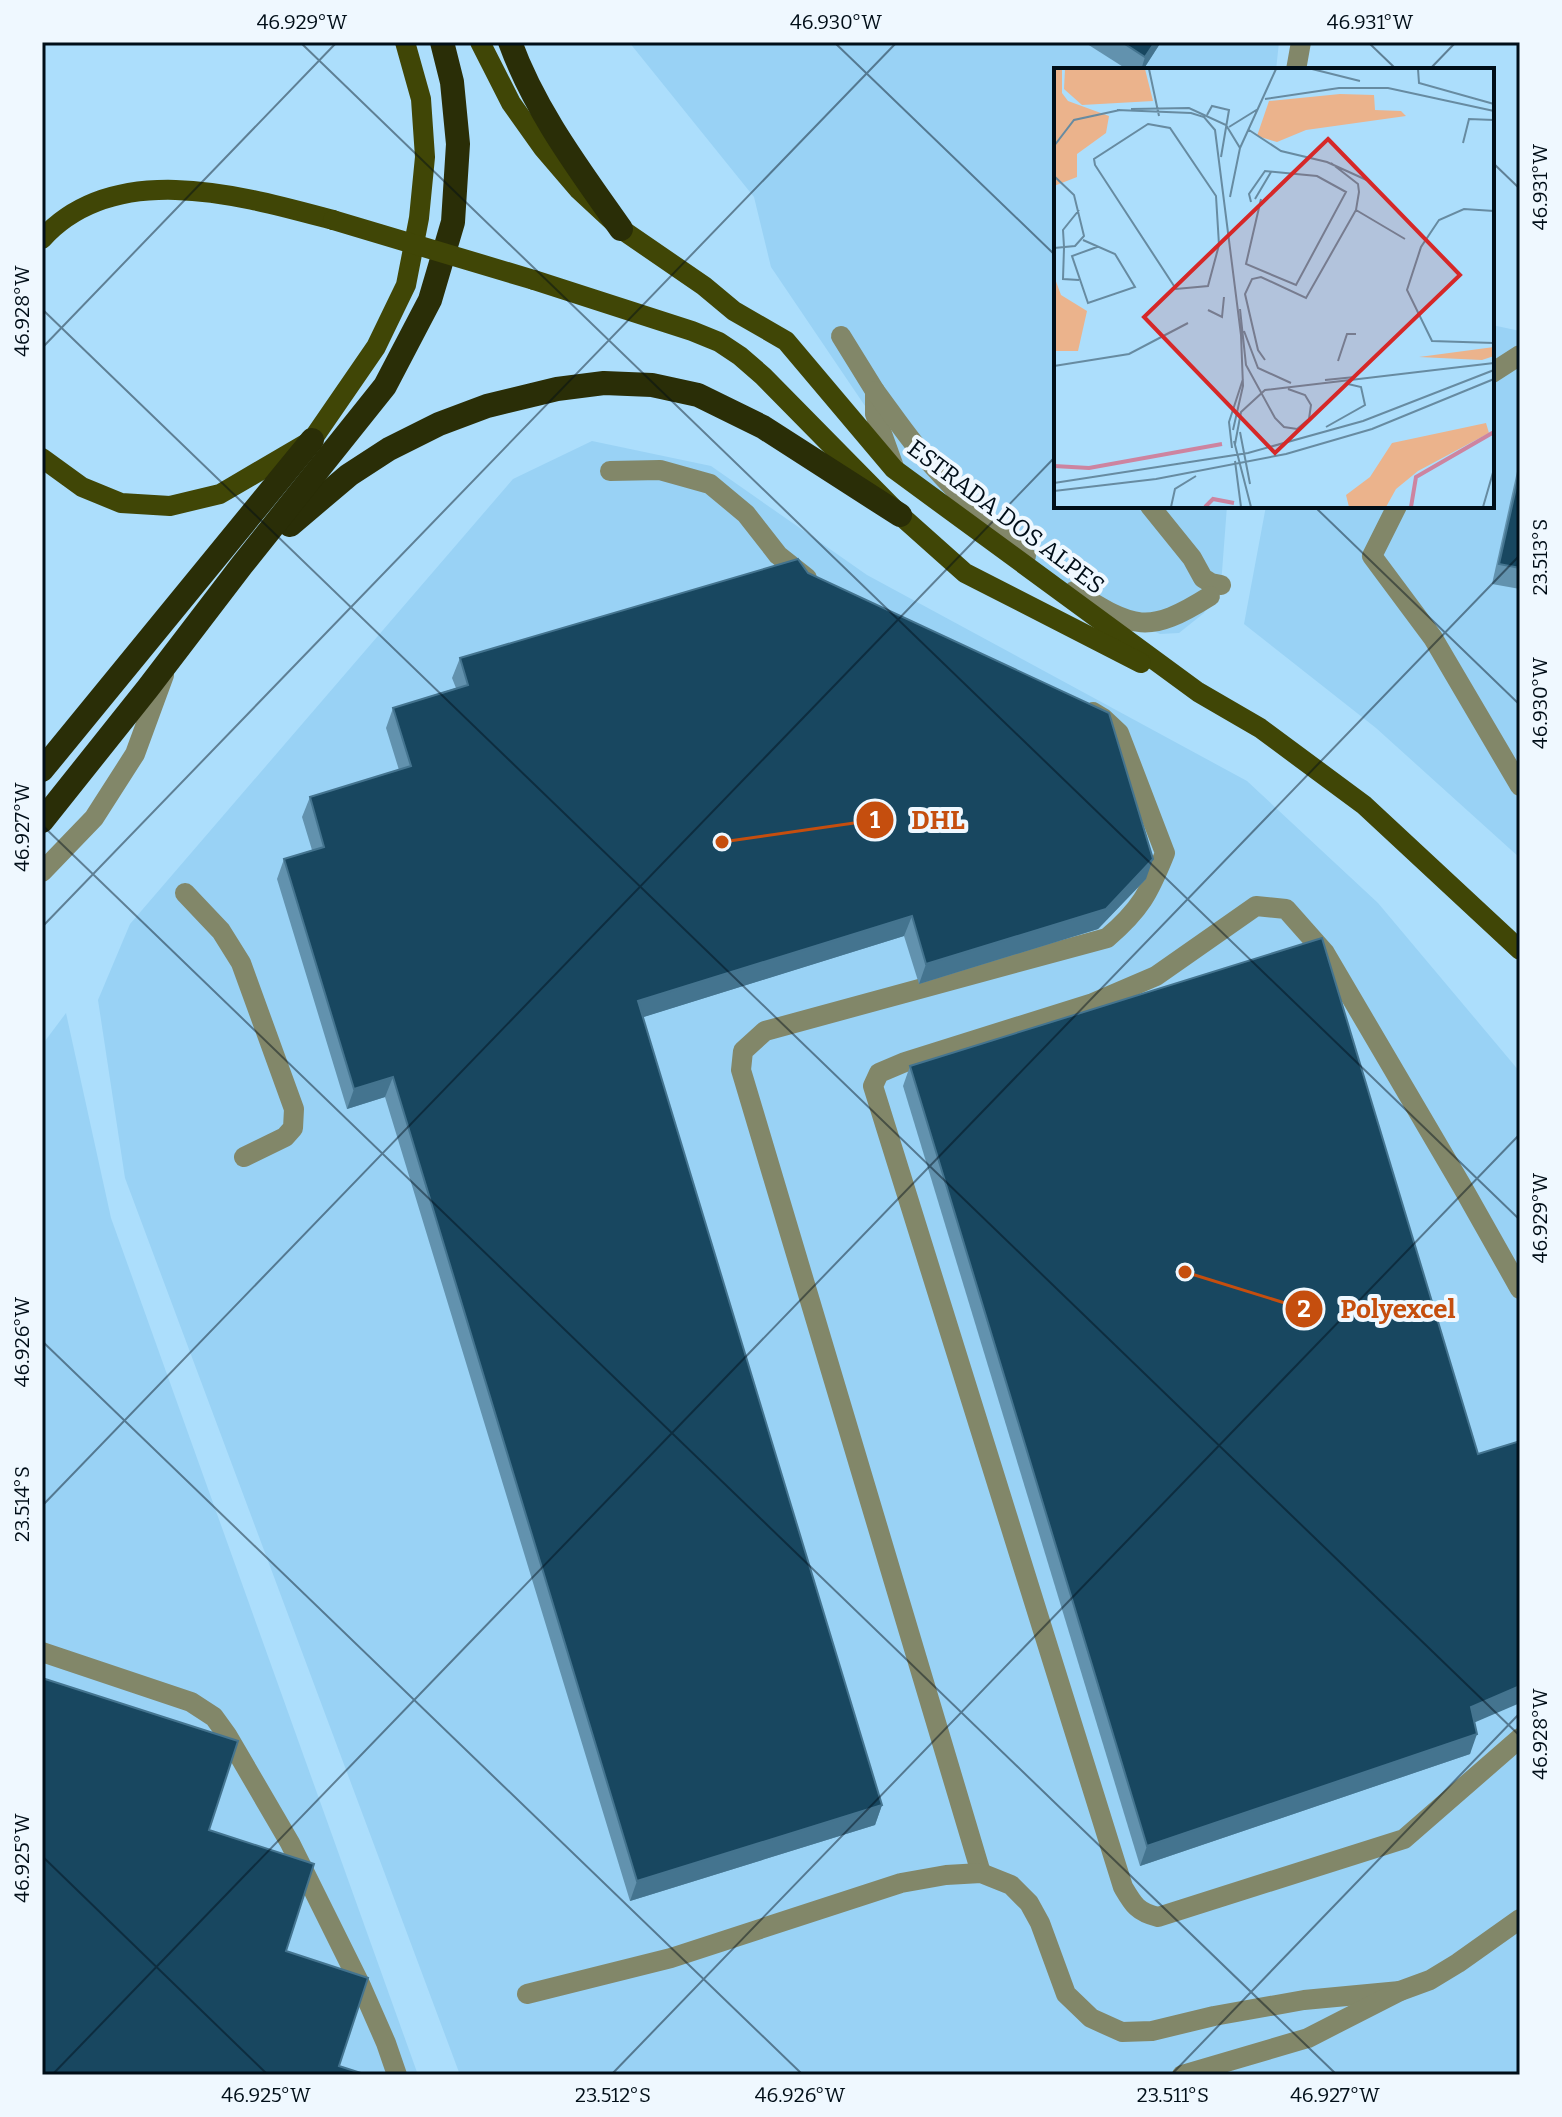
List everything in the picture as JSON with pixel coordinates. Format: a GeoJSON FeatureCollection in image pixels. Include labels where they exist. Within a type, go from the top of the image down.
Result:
{"type":"FeatureCollection","features":[{"type":"Feature","properties":{"kind":"highway"},"geometry":{"type":"LineString","coordinates":[[42,821],[385,386],[430,300],[453,222],[458,144],[452,82],[442,42]]}},
{"type":"Feature","properties":{"kind":"highway"},"geometry":{"type":"LineString","coordinates":[[510,42],[555,135],[621,229]]}},
{"type":"Feature","properties":{"kind":"highway"},"geometry":{"type":"LineString","coordinates":[[242,565],[349,475],[389,449],[487,406],[557,389],[604,383],[652,385],[698,395],[763,427],[900,515]]}},
{"type":"Feature","properties":{"kind":"highway"},"geometry":{"type":"LineString","coordinates":[[42,770],[312,440]]}},
{"type":"Feature","properties":{"kind":"main road"},"geometry":{"type":"LineString","coordinates":[[42,458],[82,487],[121,503],[170,506],[220,494],[312,440],[376,347],[406,285],[419,218],[425,157],[421,99],[405,42]]}},
{"type":"Feature","properties":{"kind":"main road","name":"ESTRADA DOS ALPES"},"geometry":{"type":"LineString","coordinates":[[480,42],[511,103],[543,148],[579,190],[621,229],[704,286],[734,311],[786,341],[894,469],[1198,692],[1260,728],[1364,805],[1520,950]]}},
{"type":"Feature","properties":{"kind":"main road"},"geometry":{"type":"LineString","coordinates":[[42,239],[73,213],[103,198],[136,192],[208,192],[269,203],[333,220],[692,331],[719,342],[763,376],[900,515],[965,573],[1198,692]]}},
{"type":"Feature","properties":{"kind":"lane"},"geometry":{"type":"LineString","coordinates":[[1296,68],[1301,42]]}},
{"type":"Feature","properties":{"kind":"lane"},"geometry":{"type":"LineString","coordinates":[[841,336],[875,391],[918,448],[995,529],[1042,570],[1098,606],[1133,623],[1155,623],[1182,613],[1215,591],[1152,508]]}},
{"type":"Feature","properties":{"kind":"lane"},"geometry":{"type":"LineString","coordinates":[[1494,372],[1520,355]]}},
{"type":"Feature","properties":{"kind":"lane"},"geometry":{"type":"LineString","coordinates":[[875,391],[875,414],[894,469]]}},
{"type":"Feature","properties":{"kind":"lane"},"geometry":{"type":"LineString","coordinates":[[610,471],[660,470],[710,484],[746,514],[778,555],[822,585]]}},
{"type":"Feature","properties":{"kind":"lane"},"geometry":{"type":"LineString","coordinates":[[1396,508],[1372,556],[1433,638],[1520,786]]}},
{"type":"Feature","properties":{"kind":"lane"},"geometry":{"type":"LineString","coordinates":[[42,872],[94,818],[135,754],[169,661]]}},
{"type":"Feature","properties":{"kind":"lane"},"geometry":{"type":"LineString","coordinates":[[981,1873],[741,1070],[743,1051],[765,1031],[1107,938],[1126,922],[1149,893],[1165,853],[1119,733],[1103,718],[1076,704]]}},
{"type":"Feature","properties":{"kind":"lane"},"geometry":{"type":"LineString","coordinates":[[185,893],[221,931],[241,963],[294,1109],[293,1128],[285,1137],[244,1157]]}},
{"type":"Feature","properties":{"kind":"lane"},"geometry":{"type":"LineString","coordinates":[[1520,1289],[1325,953],[1286,909],[1256,906],[1156,976],[1093,1003],[905,1062],[879,1073],[873,1086],[1123,1887],[1133,1904],[1145,1914],[1158,1917],[1404,1839],[1520,1738]]}},
{"type":"Feature","properties":{"kind":"lane"},"geometry":{"type":"LineString","coordinates":[[42,1652],[191,1702],[214,1717],[290,1843],[361,1986],[397,2075]]}},
{"type":"Feature","properties":{"kind":"lane"},"geometry":{"type":"LineString","coordinates":[[527,1994],[671,1958],[901,1883],[981,1873],[1011,1885],[1029,1903],[1040,1923],[1066,1994],[1091,2018],[1122,2032],[1152,2031],[1304,2000],[1400,1991]]}},
{"type":"Feature","properties":{"kind":"lane"},"geometry":{"type":"LineString","coordinates":[[1182,2075],[1308,2038],[1400,1991],[1430,1980],[1520,1919]]}},
{"type":"Feature","properties":{"kind":"shaded area"},"geometry":{"type":"Polygon","coordinates":[[[629,42],[1279,42],[1276,68],[1054,68],[1054,508],[1227,508],[1221,585],[1204,613],[1179,633],[1160,634],[1020,568],[909,471],[771,267],[754,197],[629,42]]]}},
{"type":"Feature","properties":{"kind":"shaded area"},"geometry":{"type":"Polygon","coordinates":[[[1494,325],[1520,331],[1520,858],[1376,728],[1244,624],[1266,508],[1494,508],[1494,325]]]}},
{"type":"Feature","properties":{"kind":"shaded area"},"geometry":{"type":"Polygon","coordinates":[[[592,441],[711,466],[867,575],[1247,781],[1378,903],[1520,1072],[1520,2075],[460,2075],[125,1178],[98,1000],[130,924],[513,479],[592,441]]]}},
{"type":"Feature","properties":{"kind":"shaded area"},"geometry":{"type":"Polygon","coordinates":[[[66,1013],[111,1218],[418,2075],[42,2075],[42,1045],[66,1013]]]}},
{"type":"Feature","properties":{"kind":"building"},"geometry":{"type":"Polygon","coordinates":[[[1122,42],[1155,42],[1145,57],[1122,42]]]}},
{"type":"Feature","properties":{"kind":"building"},"geometry":{"type":"Polygon","coordinates":[[[1520,470],[1520,568],[1499,564],[1520,470]]]}},
{"type":"Feature","properties":{"kind":"building"},"geometry":{"type":"Polygon","coordinates":[[[798,559],[808,573],[1109,713],[1153,859],[1106,909],[926,964],[912,916],[638,1001],[882,1805],[637,1881],[393,1077],[354,1089],[284,859],[324,847],[310,797],[411,766],[393,708],[468,685],[460,658],[798,559]]]}},
{"type":"Feature","properties":{"kind":"building"},"geometry":{"type":"Polygon","coordinates":[[[1322,938],[1478,1454],[1520,1441],[1520,1686],[1471,1707],[1477,1734],[1147,1846],[910,1066],[1322,938]]]}},
{"type":"Feature","properties":{"kind":"building"},"geometry":{"type":"Polygon","coordinates":[[[42,1678],[238,1741],[209,1830],[314,1864],[286,1951],[368,1978],[339,2066],[367,2075],[42,2075],[42,1678]]]}},
{"type":"Feature","properties":{"kind":"place","name":"DHL"},"geometry":{"type":"Point","coordinates":[722,842]}},
{"type":"Feature","properties":{"kind":"place","name":"Polyexcel"},"geometry":{"type":"Point","coordinates":[1185,1272]}}]}
